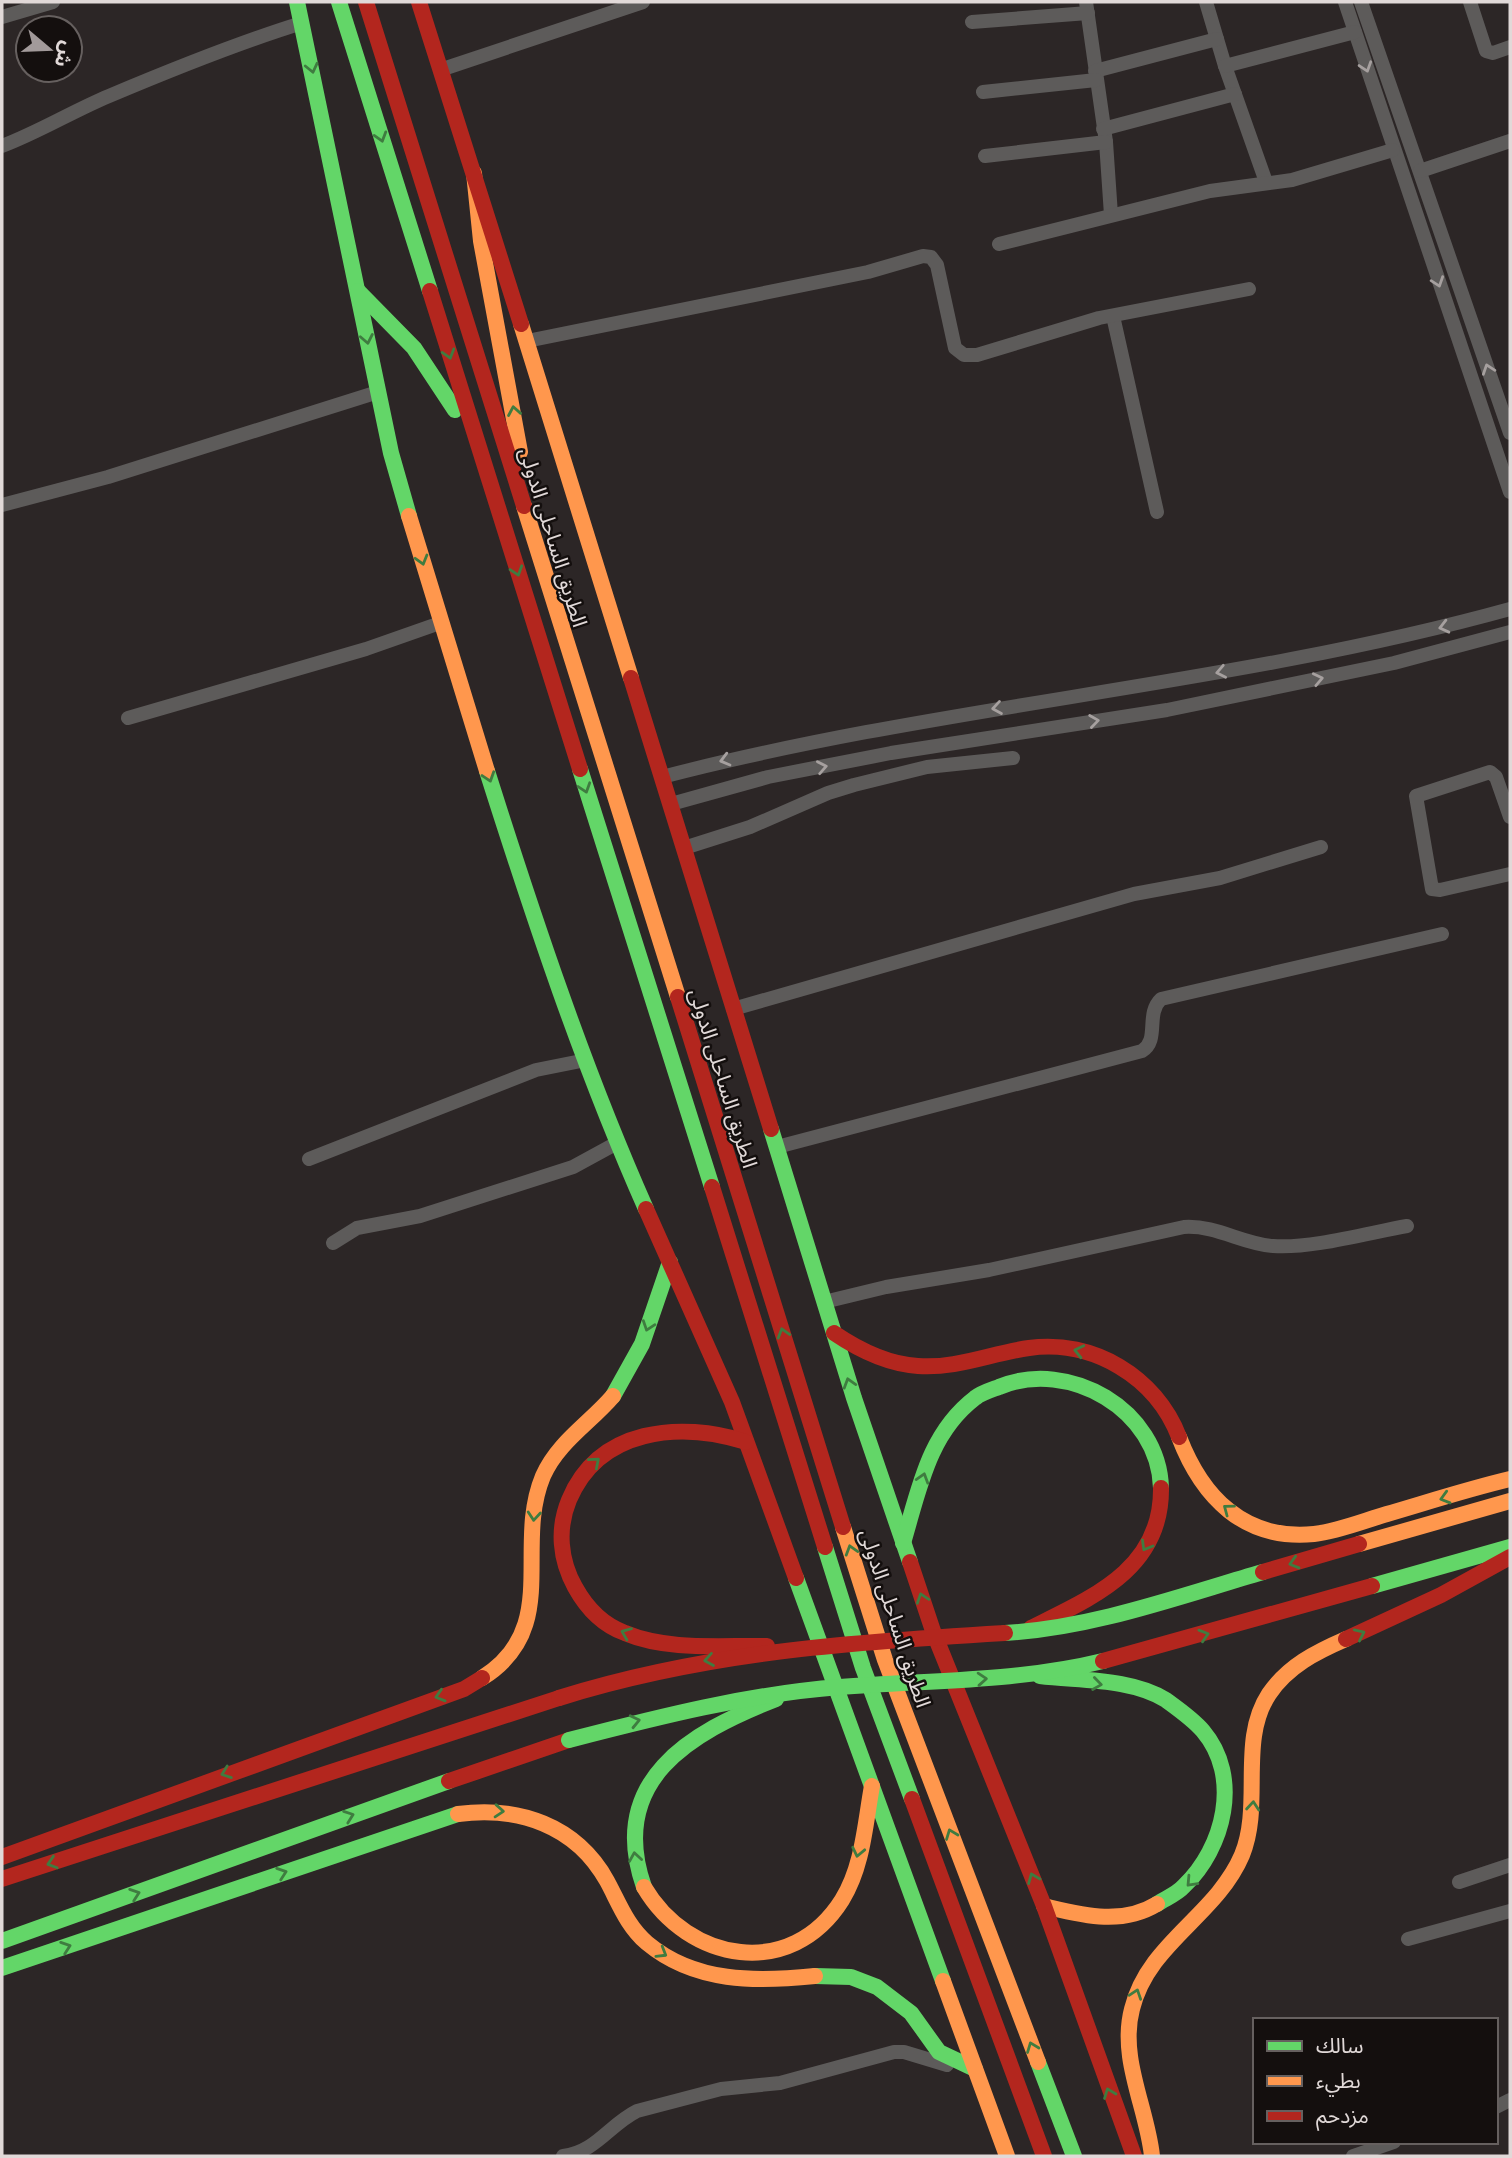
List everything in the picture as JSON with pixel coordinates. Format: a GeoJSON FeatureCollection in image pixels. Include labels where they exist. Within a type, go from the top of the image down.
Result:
{"type":"FeatureCollection","features":[{"type":"Feature","properties":{"kind":"main road"},"geometry":{"type":"LineString","coordinates":[[297,2],[391,453],[440,623],[536,925],[617,1143],[746,1442],[1006,2156]]}},
{"type":"Feature","properties":{"kind":"main road"},"geometry":{"type":"LineString","coordinates":[[339,2],[863,1668],[1044,2156]]}},
{"type":"Feature","properties":{"kind":"main road","name":"الطريق الساحلى الدولى"},"geometry":{"type":"LineString","coordinates":[[366,2],[885,1660],[1074,2156]]}},
{"type":"Feature","properties":{"kind":"main road"},"geometry":{"type":"LineString","coordinates":[[419,2],[527,341],[824,1302],[903,1543],[933,1631],[1044,1906],[1134,2156]]}},
{"type":"Feature","properties":{"kind":"main road"},"geometry":{"type":"LineString","coordinates":[[474,173],[481,241],[514,412],[529,527]]}},
{"type":"Feature","properties":{"kind":"main road"},"geometry":{"type":"LineString","coordinates":[[358,291],[414,348],[451,405],[472,430]]}},
{"type":"Feature","properties":{"kind":"main road"},"geometry":{"type":"LineString","coordinates":[[2,1857],[72,1829],[464,1689],[497,1669],[522,1639],[529,1621],[535,1583],[533,1523],[542,1480],[562,1444],[608,1403],[627,1377],[641,1347],[670,1262]]}},
{"type":"Feature","properties":{"kind":"main road"},"geometry":{"type":"LineString","coordinates":[[834,1333],[873,1356],[918,1366],[949,1365],[1033,1346],[1069,1348],[1104,1358],[1135,1376],[1161,1401],[1174,1421],[1191,1466],[1211,1496],[1240,1519],[1275,1532],[1311,1534],[1329,1531],[1510,1479]]}},
{"type":"Feature","properties":{"kind":"main road"},"geometry":{"type":"LineString","coordinates":[[903,1543],[927,1463],[939,1436],[965,1407],[998,1386],[1036,1377],[1075,1381],[1111,1396],[1126,1408],[1147,1434],[1162,1477],[1158,1523],[1149,1544],[1120,1578],[1025,1632]]}},
{"type":"Feature","properties":{"kind":"main road"},"geometry":{"type":"LineString","coordinates":[[746,1442],[716,1432],[669,1429],[638,1437],[594,1461],[571,1492],[563,1516],[563,1554],[576,1590],[602,1620],[637,1637],[791,1648]]}},
{"type":"Feature","properties":{"kind":"main road"},"geometry":{"type":"LineString","coordinates":[[2,1879],[559,1698],[660,1670],[791,1648],[879,1639],[1025,1632],[1142,1607],[1510,1501]]}},
{"type":"Feature","properties":{"kind":"main road"},"geometry":{"type":"LineString","coordinates":[[2,1941],[344,1817],[569,1740],[668,1714],[796,1692],[1030,1675],[1071,1669],[1153,1650],[1510,1547]]}},
{"type":"Feature","properties":{"kind":"main road"},"geometry":{"type":"LineString","coordinates":[[1152,2156],[1148,2129],[1130,2068],[1127,2040],[1130,2012],[1139,1984],[1156,1955],[1216,1898],[1241,1856],[1253,1805],[1251,1741],[1257,1716],[1269,1693],[1301,1661],[1444,1595],[1510,1556]]}},
{"type":"Feature","properties":{"kind":"main road"},"geometry":{"type":"LineString","coordinates":[[1030,1675],[1138,1690],[1177,1707],[1197,1725],[1217,1758],[1225,1796],[1222,1822],[1208,1860],[1182,1891],[1153,1909],[1126,1917],[1098,1919],[1070,1915],[1044,1906]]}},
{"type":"Feature","properties":{"kind":"main road"},"geometry":{"type":"LineString","coordinates":[[796,1692],[728,1721],[687,1748],[650,1781],[638,1807],[633,1836],[635,1865],[645,1892],[662,1916],[684,1935],[709,1947],[750,1953],[778,1949],[815,1930],[835,1910],[854,1873],[872,1786]]}},
{"type":"Feature","properties":{"kind":"main road"},"geometry":{"type":"LineString","coordinates":[[2,1968],[456,1814],[500,1810],[542,1821],[580,1846],[600,1870],[632,1930],[662,1953],[696,1969],[731,1979],[767,1981],[828,1974],[866,1982],[899,2002],[916,2021],[929,2043],[939,2052],[975,2069]]}},
{"type":"Feature","properties":{"kind":"street"},"geometry":{"type":"LineString","coordinates":[[2,17],[53,2]]}},
{"type":"Feature","properties":{"kind":"street"},"geometry":{"type":"LineString","coordinates":[[440,70],[643,2]]}},
{"type":"Feature","properties":{"kind":"street"},"geometry":{"type":"LineString","coordinates":[[1206,2],[1225,66],[1266,182]]}},
{"type":"Feature","properties":{"kind":"street"},"geometry":{"type":"LineString","coordinates":[[1345,2],[1510,492]]}},
{"type":"Feature","properties":{"kind":"street"},"geometry":{"type":"LineString","coordinates":[[1361,2],[1510,433]]}},
{"type":"Feature","properties":{"kind":"street"},"geometry":{"type":"LineString","coordinates":[[1471,2],[1486,51],[1493,53],[1510,47]]}},
{"type":"Feature","properties":{"kind":"street"},"geometry":{"type":"LineString","coordinates":[[972,22],[1087,7],[1105,135],[1111,215]]}},
{"type":"Feature","properties":{"kind":"street"},"geometry":{"type":"LineString","coordinates":[[2,146],[64,120],[107,97],[241,42],[302,23]]}},
{"type":"Feature","properties":{"kind":"street"},"geometry":{"type":"LineString","coordinates":[[1225,66],[1355,32]]}},
{"type":"Feature","properties":{"kind":"street"},"geometry":{"type":"LineString","coordinates":[[983,92],[1096,75],[1217,39]]}},
{"type":"Feature","properties":{"kind":"street"},"geometry":{"type":"LineString","coordinates":[[985,156],[1105,135],[1235,94]]}},
{"type":"Feature","properties":{"kind":"street"},"geometry":{"type":"LineString","coordinates":[[1398,165],[1418,165],[1510,141]]}},
{"type":"Feature","properties":{"kind":"street"},"geometry":{"type":"LineString","coordinates":[[999,244],[1111,215],[1266,182],[1292,180],[1393,150]]}},
{"type":"Feature","properties":{"kind":"street"},"geometry":{"type":"LineString","coordinates":[[527,341],[869,272],[923,256],[931,257],[937,265],[955,348],[964,355],[976,355],[1112,316],[1248,289]]}},
{"type":"Feature","properties":{"kind":"street"},"geometry":{"type":"LineString","coordinates":[[1112,316],[1157,512]]}},
{"type":"Feature","properties":{"kind":"street"},"geometry":{"type":"LineString","coordinates":[[2,505],[108,477],[377,392]]}},
{"type":"Feature","properties":{"kind":"street"},"geometry":{"type":"LineString","coordinates":[[662,777],[764,751],[1390,640],[1510,609]]}},
{"type":"Feature","properties":{"kind":"street"},"geometry":{"type":"LineString","coordinates":[[128,718],[366,649],[440,623]]}},
{"type":"Feature","properties":{"kind":"street"},"geometry":{"type":"LineString","coordinates":[[671,804],[768,777],[988,736],[1167,710],[1394,663],[1510,632]]}},
{"type":"Feature","properties":{"kind":"street"},"geometry":{"type":"LineString","coordinates":[[1390,640],[1394,663]]}},
{"type":"Feature","properties":{"kind":"street"},"geometry":{"type":"LineString","coordinates":[[764,751],[768,777]]}},
{"type":"Feature","properties":{"kind":"street"},"geometry":{"type":"LineString","coordinates":[[684,848],[750,827],[828,793],[854,785],[927,767],[1013,758]]}},
{"type":"Feature","properties":{"kind":"street"},"geometry":{"type":"LineString","coordinates":[[701,767],[708,793]]}},
{"type":"Feature","properties":{"kind":"street"},"geometry":{"type":"LineString","coordinates":[[1510,817],[1496,777],[1490,772],[1416,796],[1432,889],[1440,890],[1510,874]]}},
{"type":"Feature","properties":{"kind":"street"},"geometry":{"type":"LineString","coordinates":[[733,1009],[1134,894],[1220,878],[1321,847]]}},
{"type":"Feature","properties":{"kind":"street"},"geometry":{"type":"LineString","coordinates":[[777,1147],[1142,1051],[1148,1048],[1151,1039],[1151,1012],[1161,999],[1442,934]]}},
{"type":"Feature","properties":{"kind":"street"},"geometry":{"type":"LineString","coordinates":[[310,1159],[536,1070],[586,1060]]}},
{"type":"Feature","properties":{"kind":"street"},"geometry":{"type":"LineString","coordinates":[[333,1243],[357,1228],[420,1216],[573,1167],[617,1143]]}},
{"type":"Feature","properties":{"kind":"street"},"geometry":{"type":"LineString","coordinates":[[824,1302],[1184,1227],[1213,1228],[1262,1245],[1287,1247],[1407,1226]]}},
{"type":"Feature","properties":{"kind":"street"},"geometry":{"type":"LineString","coordinates":[[1459,1882],[1510,1865]]}},
{"type":"Feature","properties":{"kind":"street"},"geometry":{"type":"LineString","coordinates":[[1408,1939],[1510,1911]]}},
{"type":"Feature","properties":{"kind":"street"},"geometry":{"type":"LineString","coordinates":[[563,2156],[584,2152],[625,2117],[637,2111],[721,2089],[780,2083],[894,2052],[975,2069]]}},
{"type":"Feature","properties":{"kind":"street"},"geometry":{"type":"LineString","coordinates":[[1353,2156],[1388,2144]]}},
{"type":"Feature","properties":{"kind":"traffic: fast"},"geometry":{"type":"LineString","coordinates":[[297,2],[391,453],[409,516]]}},
{"type":"Feature","properties":{"kind":"traffic: fast"},"geometry":{"type":"LineString","coordinates":[[339,2],[430,291]]}},
{"type":"Feature","properties":{"kind":"traffic: fast"},"geometry":{"type":"LineString","coordinates":[[358,291],[414,348],[455,410]]}},
{"type":"Feature","properties":{"kind":"traffic: fast"},"geometry":{"type":"LineString","coordinates":[[580,769],[712,1187]]}},
{"type":"Feature","properties":{"kind":"traffic: fast"},"geometry":{"type":"LineString","coordinates":[[487,771],[561,992],[601,1101],[646,1209]]}},
{"type":"Feature","properties":{"kind":"traffic: fast"},"geometry":{"type":"LineString","coordinates":[[771,1129],[854,1398],[910,1562]]}},
{"type":"Feature","properties":{"kind":"traffic: fast"},"geometry":{"type":"LineString","coordinates":[[613,1396],[642,1344],[670,1262]]}},
{"type":"Feature","properties":{"kind":"traffic: fast"},"geometry":{"type":"LineString","coordinates":[[903,1543],[927,1464],[946,1428],[977,1396],[1026,1380],[1054,1380],[1080,1386],[1106,1397],[1127,1414],[1145,1435],[1156,1460],[1161,1488]]}},
{"type":"Feature","properties":{"kind":"traffic: fast"},"geometry":{"type":"LineString","coordinates":[[825,1547],[863,1668],[912,1799]]}},
{"type":"Feature","properties":{"kind":"traffic: fast"},"geometry":{"type":"LineString","coordinates":[[1372,1586],[1510,1547]]}},
{"type":"Feature","properties":{"kind":"traffic: fast"},"geometry":{"type":"LineString","coordinates":[[1005,1633],[1103,1618],[1263,1572]]}},
{"type":"Feature","properties":{"kind":"traffic: fast"},"geometry":{"type":"LineString","coordinates":[[796,1578],[943,1981]]}},
{"type":"Feature","properties":{"kind":"traffic: fast"},"geometry":{"type":"LineString","coordinates":[[569,1740],[670,1715],[771,1695],[840,1687],[1005,1677],[1103,1661]]}},
{"type":"Feature","properties":{"kind":"traffic: fast"},"geometry":{"type":"LineString","coordinates":[[1040,1676],[1121,1684],[1152,1693],[1185,1714],[1203,1731],[1215,1749],[1225,1790],[1218,1832],[1198,1870],[1175,1894],[1157,1904]]}},
{"type":"Feature","properties":{"kind":"traffic: fast"},"geometry":{"type":"LineString","coordinates":[[644,1887],[635,1850],[637,1818],[647,1790],[664,1766],[686,1745],[744,1712],[776,1699]]}},
{"type":"Feature","properties":{"kind":"traffic: fast"},"geometry":{"type":"LineString","coordinates":[[2,1941],[449,1781]]}},
{"type":"Feature","properties":{"kind":"traffic: fast"},"geometry":{"type":"LineString","coordinates":[[2,1968],[458,1814]]}},
{"type":"Feature","properties":{"kind":"traffic: fast"},"geometry":{"type":"LineString","coordinates":[[815,1976],[851,1977],[877,1987],[911,2013],[939,2052],[975,2069]]}},
{"type":"Feature","properties":{"kind":"traffic: fast"},"geometry":{"type":"LineString","coordinates":[[1038,2062],[1074,2156]]}},
{"type":"Feature","properties":{"kind":"traffic: slow"},"geometry":{"type":"LineString","coordinates":[[474,173],[481,241],[520,452]]}},
{"type":"Feature","properties":{"kind":"traffic: slow"},"geometry":{"type":"LineString","coordinates":[[521,324],[631,678]]}},
{"type":"Feature","properties":{"kind":"traffic: slow"},"geometry":{"type":"LineString","coordinates":[[524,506],[678,997]]}},
{"type":"Feature","properties":{"kind":"traffic: slow"},"geometry":{"type":"LineString","coordinates":[[409,516],[487,771]]}},
{"type":"Feature","properties":{"kind":"traffic: slow"},"geometry":{"type":"LineString","coordinates":[[482,1678],[506,1658],[521,1635],[529,1611],[532,1531],[535,1503],[543,1476],[557,1453],[613,1396]]}},
{"type":"Feature","properties":{"kind":"traffic: slow"},"geometry":{"type":"LineString","coordinates":[[1179,1437],[1200,1478],[1213,1496],[1229,1511],[1267,1530],[1289,1534],[1333,1531],[1510,1479]]}},
{"type":"Feature","properties":{"kind":"traffic: slow"},"geometry":{"type":"LineString","coordinates":[[1359,1544],[1510,1501]]}},
{"type":"Feature","properties":{"kind":"traffic: slow"},"geometry":{"type":"LineString","coordinates":[[843,1527],[885,1660],[1038,2062]]}},
{"type":"Feature","properties":{"kind":"traffic: slow"},"geometry":{"type":"LineString","coordinates":[[1152,2156],[1129,2046],[1132,2009],[1140,1986],[1167,1947],[1216,1896],[1242,1855],[1251,1815],[1255,1732],[1260,1712],[1269,1694],[1285,1675],[1303,1661],[1346,1639]]}},
{"type":"Feature","properties":{"kind":"traffic: slow"},"geometry":{"type":"LineString","coordinates":[[644,1887],[663,1912],[686,1932],[713,1945],[740,1952],[769,1951],[796,1943],[821,1926],[849,1887],[862,1844],[872,1786]]}},
{"type":"Feature","properties":{"kind":"traffic: slow"},"geometry":{"type":"LineString","coordinates":[[458,1814],[502,1813],[523,1817],[562,1833],[594,1862],[640,1936],[666,1956],[685,1966],[706,1973],[749,1979],[815,1976]]}},
{"type":"Feature","properties":{"kind":"traffic: slow"},"geometry":{"type":"LineString","coordinates":[[1044,1906],[1087,1915],[1115,1917],[1143,1911],[1157,1904]]}},
{"type":"Feature","properties":{"kind":"traffic: slow"},"geometry":{"type":"LineString","coordinates":[[943,1981],[1007,2156]]}},
{"type":"Feature","properties":{"kind":"traffic: jam"},"geometry":{"type":"LineString","coordinates":[[366,2],[524,506]]}},
{"type":"Feature","properties":{"kind":"traffic: jam"},"geometry":{"type":"LineString","coordinates":[[419,2],[521,324]]}},
{"type":"Feature","properties":{"kind":"traffic: jam"},"geometry":{"type":"LineString","coordinates":[[430,291],[580,769]]}},
{"type":"Feature","properties":{"kind":"traffic: jam"},"geometry":{"type":"LineString","coordinates":[[631,678],[771,1129]]}},
{"type":"Feature","properties":{"kind":"traffic: jam"},"geometry":{"type":"LineString","coordinates":[[678,997],[843,1527]]}},
{"type":"Feature","properties":{"kind":"traffic: jam"},"geometry":{"type":"LineString","coordinates":[[712,1187],[825,1547]]}},
{"type":"Feature","properties":{"kind":"traffic: jam"},"geometry":{"type":"LineString","coordinates":[[646,1209],[732,1402],[796,1578]]}},
{"type":"Feature","properties":{"kind":"traffic: jam"},"geometry":{"type":"LineString","coordinates":[[834,1333],[874,1355],[918,1366],[960,1363],[1029,1348],[1053,1347],[1099,1356],[1138,1380],[1155,1397],[1169,1416],[1179,1437]]}},
{"type":"Feature","properties":{"kind":"traffic: jam"},"geometry":{"type":"LineString","coordinates":[[746,1442],[695,1432],[669,1432],[644,1436],[621,1444],[600,1458],[583,1476],[569,1500],[563,1522],[563,1555],[579,1594],[596,1615],[617,1630],[642,1639],[677,1645],[767,1646]]}},
{"type":"Feature","properties":{"kind":"traffic: jam"},"geometry":{"type":"LineString","coordinates":[[1031,1628],[1100,1591],[1120,1577],[1137,1560],[1150,1540],[1158,1516],[1161,1488]]}},
{"type":"Feature","properties":{"kind":"traffic: jam"},"geometry":{"type":"LineString","coordinates":[[1263,1572],[1359,1544]]}},
{"type":"Feature","properties":{"kind":"traffic: jam"},"geometry":{"type":"LineString","coordinates":[[1346,1639],[1441,1595],[1510,1557]]}},
{"type":"Feature","properties":{"kind":"traffic: jam"},"geometry":{"type":"LineString","coordinates":[[910,1562],[933,1631],[1044,1906],[1134,2156]]}},
{"type":"Feature","properties":{"kind":"traffic: jam"},"geometry":{"type":"LineString","coordinates":[[1103,1661],[1372,1586]]}},
{"type":"Feature","properties":{"kind":"traffic: jam"},"geometry":{"type":"LineString","coordinates":[[559,1698],[614,1682],[724,1660],[835,1645],[1005,1633]]}},
{"type":"Feature","properties":{"kind":"traffic: jam"},"geometry":{"type":"LineString","coordinates":[[2,1857],[464,1689],[482,1678]]}},
{"type":"Feature","properties":{"kind":"traffic: jam"},"geometry":{"type":"LineString","coordinates":[[2,1879],[559,1698]]}},
{"type":"Feature","properties":{"kind":"traffic: jam"},"geometry":{"type":"LineString","coordinates":[[449,1781],[569,1740]]}},
{"type":"Feature","properties":{"kind":"traffic: jam"},"geometry":{"type":"LineString","coordinates":[[912,1799],[1044,2156]]}}]}
